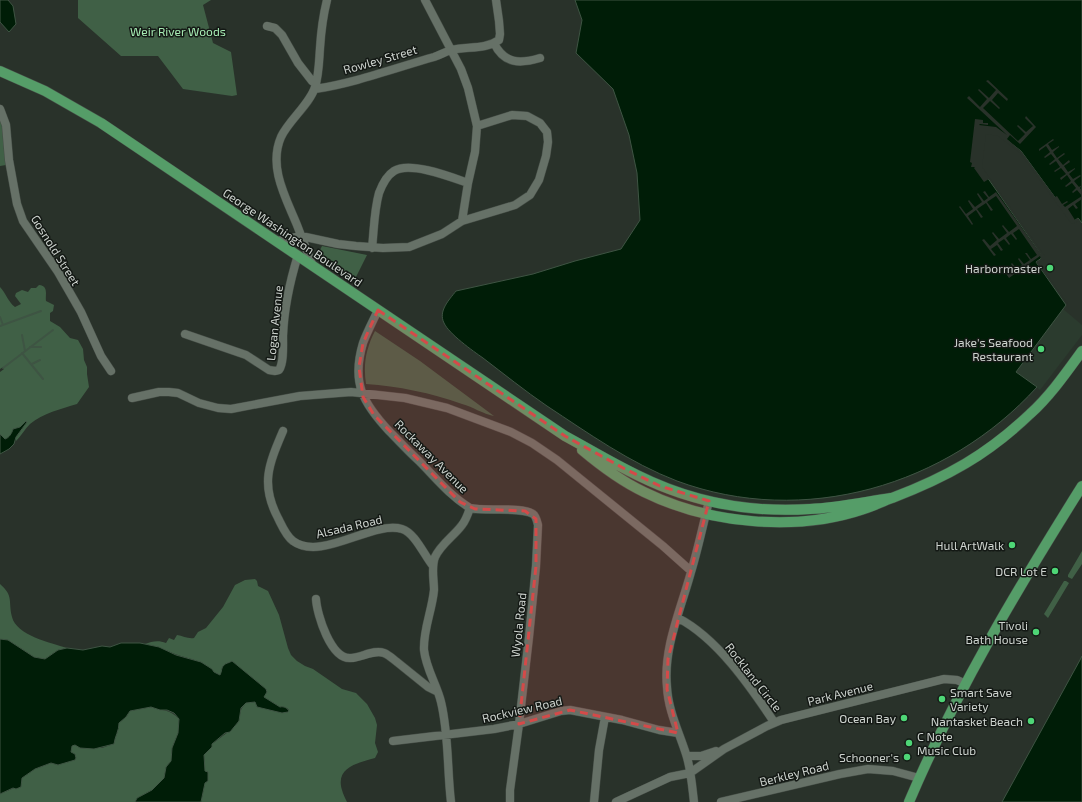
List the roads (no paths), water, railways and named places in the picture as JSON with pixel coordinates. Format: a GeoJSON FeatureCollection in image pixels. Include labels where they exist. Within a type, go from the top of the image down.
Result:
{"type":"FeatureCollection","features":[{"type":"Feature","properties":{"kind":"main road","name":"George Washington Boulevard"},"geometry":{"type":"LineString","coordinates":[[0,71],[45,91],[101,123],[565,436],[648,480],[672,490],[709,501],[751,508],[799,510],[838,507],[891,498]]}},
{"type":"Feature","properties":{"kind":"main road","name":"George Washington Boulevard"},"geometry":{"type":"LineString","coordinates":[[565,436],[597,463],[644,492],[668,502],[706,513],[762,522],[808,521],[833,517],[865,509],[923,486],[947,475],[975,458],[997,443],[1024,420],[1046,398],[1082,352]]}},
{"type":"Feature","properties":{"kind":"main road"},"geometry":{"type":"LineString","coordinates":[[909,802],[919,778],[966,684],[1008,605],[1082,486]]}},
{"type":"Feature","properties":{"kind":"street"},"geometry":{"type":"LineString","coordinates":[[312,264],[280,183],[277,171],[278,150],[281,138],[286,128],[311,96],[316,86],[326,0]]}},
{"type":"Feature","properties":{"kind":"street"},"geometry":{"type":"LineString","coordinates":[[425,0],[461,69],[468,88],[477,126],[475,152],[462,221]]}},
{"type":"Feature","properties":{"kind":"street"},"geometry":{"type":"LineString","coordinates":[[496,0],[500,34],[499,40],[494,43],[498,52],[505,58],[511,60],[527,61],[540,58]]}},
{"type":"Feature","properties":{"kind":"street"},"geometry":{"type":"LineString","coordinates":[[267,26],[280,31],[298,63],[316,86]]}},
{"type":"Feature","properties":{"kind":"street","name":"Rowley Street"},"geometry":{"type":"LineString","coordinates":[[316,86],[373,74],[437,56],[452,50],[470,49],[494,43]]}},
{"type":"Feature","properties":{"kind":"street","name":"Gosnold Street"},"geometry":{"type":"LineString","coordinates":[[0,109],[6,125],[9,160],[17,204],[23,221],[58,272],[81,312],[101,356],[112,371]]}},
{"type":"Feature","properties":{"kind":"street"},"geometry":{"type":"LineString","coordinates":[[277,241],[301,236],[338,244],[372,248],[409,246],[442,234],[462,221],[515,204],[530,195],[539,180],[546,156],[548,142],[547,132],[540,122],[527,116],[512,115],[477,126]]}},
{"type":"Feature","properties":{"kind":"street"},"geometry":{"type":"LineString","coordinates":[[372,248],[374,219],[379,193],[383,183],[395,170],[410,168],[421,169],[468,183]]}},
{"type":"Feature","properties":{"kind":"street","name":"Logan Avenue"},"geometry":{"type":"LineString","coordinates":[[185,334],[246,356],[269,370],[279,370],[282,364],[284,326],[290,283],[298,255]]}},
{"type":"Feature","properties":{"kind":"street","name":"Rockaway Avenue"},"geometry":{"type":"LineString","coordinates":[[378,310],[366,338],[359,367],[362,393],[368,406],[374,415],[448,491],[460,502],[470,508],[462,525],[445,543],[435,557],[433,566],[434,593],[425,632],[424,651],[426,662],[440,701],[447,735],[451,802]]}},
{"type":"Feature","properties":{"kind":"street"},"geometry":{"type":"LineString","coordinates":[[132,398],[158,392],[169,392],[178,393],[199,403],[218,408],[231,409],[300,396],[341,392],[405,398],[447,408],[498,426],[532,443],[557,460],[663,546],[691,572]]}},
{"type":"Feature","properties":{"kind":"street","name":"Alsada Road"},"geometry":{"type":"LineString","coordinates":[[283,431],[268,470],[269,497],[284,530],[293,542],[307,546],[318,546],[341,542],[382,529],[402,529],[414,538],[426,558],[433,566]]}},
{"type":"Feature","properties":{"kind":"street"},"geometry":{"type":"LineString","coordinates":[[694,802],[687,756],[678,733],[668,696],[666,677],[670,646],[709,501]]}},
{"type":"Feature","properties":{"kind":"street","name":"Wyola Road"},"geometry":{"type":"LineString","coordinates":[[470,508],[484,510],[525,511],[533,514],[538,525],[536,566],[519,724],[510,790],[510,802]]}},
{"type":"Feature","properties":{"kind":"street"},"geometry":{"type":"LineString","coordinates":[[316,599],[316,606],[324,628],[332,644],[340,655],[346,658],[352,658],[371,653],[385,653],[428,687],[436,691]]}},
{"type":"Feature","properties":{"kind":"street","name":"Rockland Circle"},"geometry":{"type":"LineString","coordinates":[[678,618],[694,627],[724,656],[774,722]]}},
{"type":"Feature","properties":{"kind":"street","name":"Park Avenue"},"geometry":{"type":"LineString","coordinates":[[616,802],[670,777],[690,773],[724,749],[774,722],[944,679],[958,680],[966,684]]}},
{"type":"Feature","properties":{"kind":"street","name":"Rockview Road"},"geometry":{"type":"LineString","coordinates":[[393,740],[494,730],[561,711],[570,710],[678,733]]}},
{"type":"Feature","properties":{"kind":"street"},"geometry":{"type":"LineString","coordinates":[[594,802],[599,750],[605,717]]}},
{"type":"Feature","properties":{"kind":"street","name":"Park Avenue"},"geometry":{"type":"LineString","coordinates":[[687,756],[701,756],[724,749]]}},
{"type":"Feature","properties":{"kind":"street","name":"Berkley Road"},"geometry":{"type":"LineString","coordinates":[[722,802],[747,799],[840,774],[868,770],[893,771],[919,778]]}},
{"type":"Feature","properties":{"kind":"waterway"},"geometry":{"type":"LineString","coordinates":[[0,326],[41,311]]}},
{"type":"Feature","properties":{"kind":"waterway"},"geometry":{"type":"LineString","coordinates":[[0,317],[3,325]]}},
{"type":"Feature","properties":{"kind":"waterway"},"geometry":{"type":"LineString","coordinates":[[3,368],[53,330]]}},
{"type":"Feature","properties":{"kind":"waterway"},"geometry":{"type":"LineString","coordinates":[[22,335],[25,351]]}},
{"type":"Feature","properties":{"kind":"waterway"},"geometry":{"type":"LineString","coordinates":[[30,347],[41,347]]}},
{"type":"Feature","properties":{"kind":"waterway"},"geometry":{"type":"LineString","coordinates":[[22,353],[43,379]]}},
{"type":"Feature","properties":{"kind":"waterway"},"geometry":{"type":"LineString","coordinates":[[32,364],[40,360]]}},
{"type":"Feature","properties":{"kind":"place","name":"Harbormaster"},"geometry":{"type":"Point","coordinates":[1050,268]}},
{"type":"Feature","properties":{"kind":"place","name":"Jake's Seafood Restaurant"},"geometry":{"type":"Point","coordinates":[1041,349]}},
{"type":"Feature","properties":{"kind":"place","name":"Hull ArtWalk"},"geometry":{"type":"Point","coordinates":[1012,545]}},
{"type":"Feature","properties":{"kind":"place","name":"DCR Lot E"},"geometry":{"type":"Point","coordinates":[1055,571]}},
{"type":"Feature","properties":{"kind":"place","name":"Tivoli Bath House"},"geometry":{"type":"Point","coordinates":[1036,632]}},
{"type":"Feature","properties":{"kind":"place","name":"Smart Save Variety"},"geometry":{"type":"Point","coordinates":[942,699]}},
{"type":"Feature","properties":{"kind":"place","name":"Ocean Bay"},"geometry":{"type":"Point","coordinates":[904,718]}},
{"type":"Feature","properties":{"kind":"place","name":"Nantasket Beach"},"geometry":{"type":"Point","coordinates":[1031,721]}},
{"type":"Feature","properties":{"kind":"place","name":"C Note Music Club"},"geometry":{"type":"Point","coordinates":[909,743]}},
{"type":"Feature","properties":{"kind":"place","name":"Schooner's"},"geometry":{"type":"Point","coordinates":[907,757]}},
{"type":"Feature","properties":{"kind":"park label","name":"Weir River Woods"},"geometry":{"type":"Point","coordinates":[178,31]}}]}
